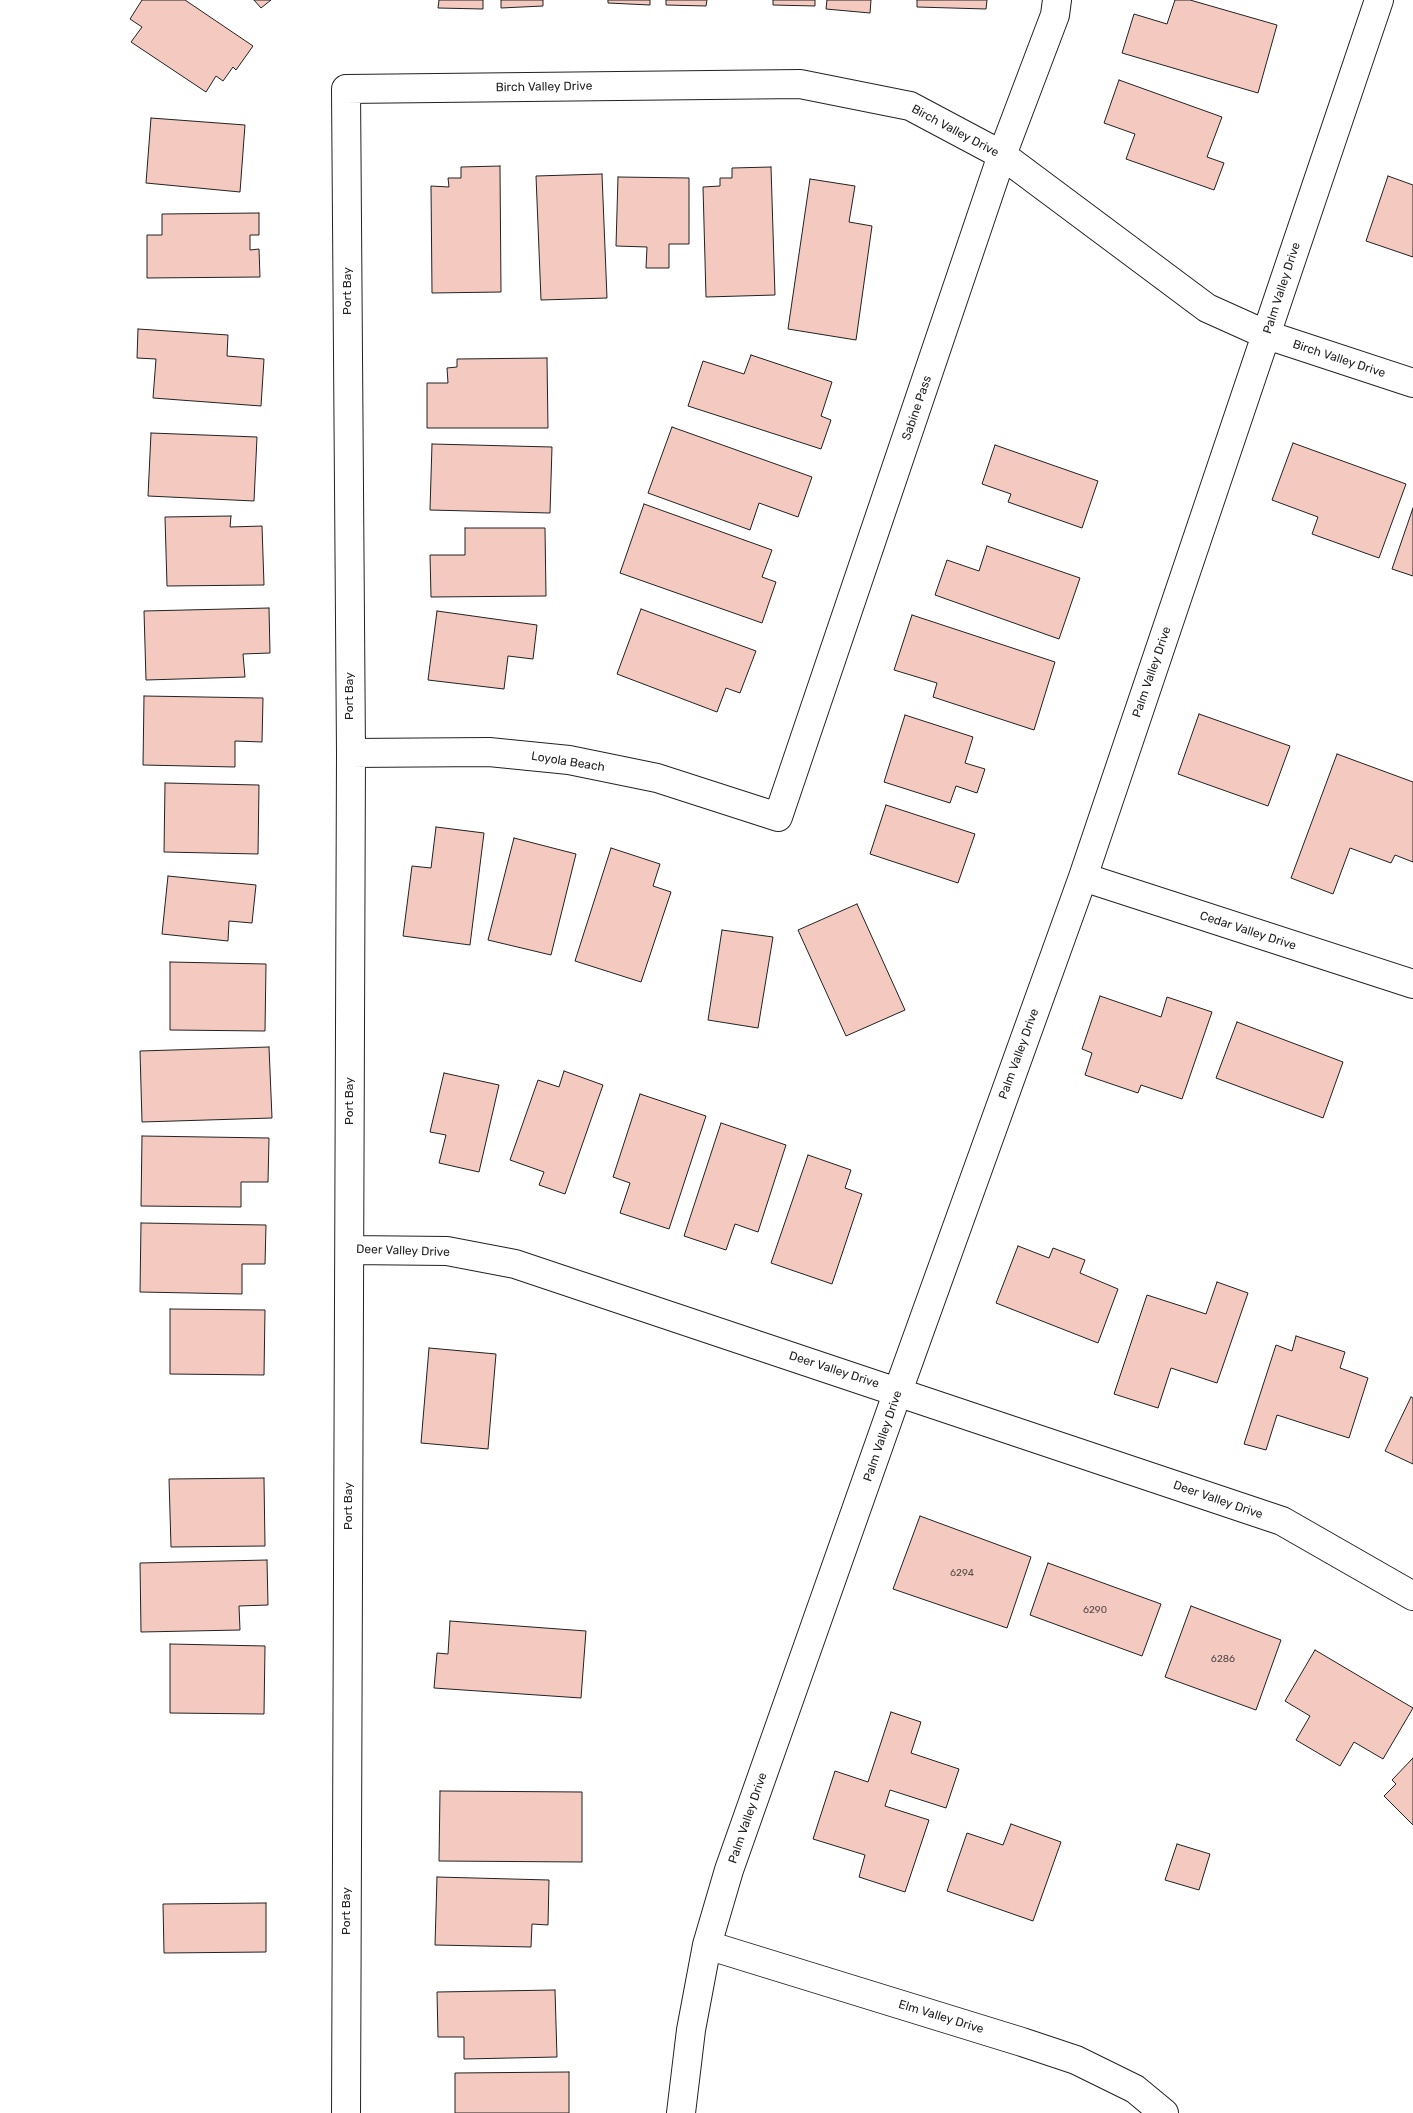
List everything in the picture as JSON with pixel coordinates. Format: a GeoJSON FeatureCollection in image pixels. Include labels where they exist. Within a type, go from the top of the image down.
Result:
{"type":"FeatureCollection","features":[{"type":"Feature","properties":{"kind":"street","name":"Sabine Pass"},"geometry":{"type":"LineString","coordinates":[[778,817],[1002,155],[1055,15],[1057,0]]}},
{"type":"Feature","properties":{"kind":"street","name":"Palm Valley Drive"},"geometry":{"type":"LineString","coordinates":[[681,2113],[691,2030],[707,1945],[729,1870],[1082,877],[1379,0]]}},
{"type":"Feature","properties":{"kind":"street","name":"Birch Valley Drive"},"geometry":{"type":"LineString","coordinates":[[346,90],[800,84],[910,106],[1002,155],[1207,308],[1267,335],[1413,383]]}},
{"type":"Feature","properties":{"kind":"street","name":"Port Bay"},"geometry":{"type":"LineString","coordinates":[[346,90],[351,753],[346,2113]]}},
{"type":"Feature","properties":{"kind":"street","name":"Loyola Beach"},"geometry":{"type":"LineString","coordinates":[[351,753],[489,752],[569,760],[657,778],[778,817]]}},
{"type":"Feature","properties":{"kind":"street","name":"Cedar Valley Drive"},"geometry":{"type":"LineString","coordinates":[[1082,877],[1413,984]]}},
{"type":"Feature","properties":{"kind":"street","name":"Deer Valley Drive"},"geometry":{"type":"LineString","coordinates":[[350,1250],[447,1251],[514,1264],[898,1391],[1282,1522],[1413,1596]]}},
{"type":"Feature","properties":{"kind":"street","name":"Elm Valley Drive"},"geometry":{"type":"LineString","coordinates":[[707,1945],[1076,2060],[1135,2089],[1164,2113]]}},
{"type":"Feature","properties":{"kind":"building"},"geometry":{"type":"Polygon","coordinates":[[[142,0],[185,0],[253,46],[236,70],[233,67],[223,81],[216,76],[206,92],[131,42],[142,27],[130,19],[142,0]]]}},
{"type":"Feature","properties":{"kind":"building"},"geometry":{"type":"Polygon","coordinates":[[[254,0],[271,0],[261,8],[254,0]]]}},
{"type":"Feature","properties":{"kind":"building"},"geometry":{"type":"Polygon","coordinates":[[[439,0],[483,0],[483,9],[438,8],[439,0]]]}},
{"type":"Feature","properties":{"kind":"building"},"geometry":{"type":"Polygon","coordinates":[[[501,0],[543,0],[543,6],[501,8],[501,0]]]}},
{"type":"Feature","properties":{"kind":"building"},"geometry":{"type":"Polygon","coordinates":[[[608,0],[650,0],[650,5],[608,3],[608,0]]]}},
{"type":"Feature","properties":{"kind":"building"},"geometry":{"type":"Polygon","coordinates":[[[666,0],[707,0],[706,6],[666,5],[666,0]]]}},
{"type":"Feature","properties":{"kind":"building"},"geometry":{"type":"Polygon","coordinates":[[[773,0],[815,0],[815,6],[773,5],[773,0]]]}},
{"type":"Feature","properties":{"kind":"building"},"geometry":{"type":"Polygon","coordinates":[[[827,0],[871,0],[870,13],[826,9],[827,0]]]}},
{"type":"Feature","properties":{"kind":"building"},"geometry":{"type":"Polygon","coordinates":[[[917,0],[987,0],[986,9],[917,7],[917,0]]]}},
{"type":"Feature","properties":{"kind":"building"},"geometry":{"type":"Polygon","coordinates":[[[1175,0],[1190,0],[1277,25],[1258,93],[1122,53],[1134,14],[1167,24],[1175,0]]]}},
{"type":"Feature","properties":{"kind":"building"},"geometry":{"type":"Polygon","coordinates":[[[1119,80],[1222,117],[1207,157],[1224,163],[1214,190],[1126,159],[1135,134],[1104,123],[1119,80]]]}},
{"type":"Feature","properties":{"kind":"building"},"geometry":{"type":"Polygon","coordinates":[[[151,118],[245,125],[240,192],[146,183],[151,118]]]}},
{"type":"Feature","properties":{"kind":"building"},"geometry":{"type":"Polygon","coordinates":[[[500,166],[501,292],[432,293],[431,186],[449,187],[448,178],[461,178],[461,167],[500,166]]]}},
{"type":"Feature","properties":{"kind":"building"},"geometry":{"type":"Polygon","coordinates":[[[771,167],[775,295],[706,297],[703,187],[720,186],[720,178],[732,178],[732,168],[771,167]]]}},
{"type":"Feature","properties":{"kind":"building"},"geometry":{"type":"Polygon","coordinates":[[[602,174],[607,298],[541,300],[536,176],[602,174]]]}},
{"type":"Feature","properties":{"kind":"building"},"geometry":{"type":"Polygon","coordinates":[[[1388,176],[1413,185],[1413,257],[1366,241],[1388,176]]]}},
{"type":"Feature","properties":{"kind":"building"},"geometry":{"type":"Polygon","coordinates":[[[618,177],[689,178],[689,244],[669,244],[669,268],[646,268],[647,247],[616,246],[618,177]]]}},
{"type":"Feature","properties":{"kind":"building"},"geometry":{"type":"Polygon","coordinates":[[[810,179],[855,186],[849,222],[872,226],[856,340],[788,329],[810,179]]]}},
{"type":"Feature","properties":{"kind":"building"},"geometry":{"type":"Polygon","coordinates":[[[259,213],[259,235],[250,235],[250,250],[259,249],[260,277],[147,278],[147,235],[162,235],[162,214],[259,213]]]}},
{"type":"Feature","properties":{"kind":"building"},"geometry":{"type":"Polygon","coordinates":[[[138,329],[228,335],[227,356],[264,359],[261,406],[153,398],[156,359],[137,358],[138,329]]]}},
{"type":"Feature","properties":{"kind":"building"},"geometry":{"type":"Polygon","coordinates":[[[751,355],[832,382],[821,416],[831,420],[821,449],[688,406],[703,361],[744,374],[751,355]]]}},
{"type":"Feature","properties":{"kind":"building"},"geometry":{"type":"Polygon","coordinates":[[[547,358],[548,428],[427,428],[427,383],[448,383],[447,368],[457,367],[457,359],[547,358]]]}},
{"type":"Feature","properties":{"kind":"building"},"geometry":{"type":"Polygon","coordinates":[[[672,427],[812,477],[798,517],[759,503],[750,530],[648,493],[672,427]]]}},
{"type":"Feature","properties":{"kind":"building"},"geometry":{"type":"Polygon","coordinates":[[[151,433],[257,437],[254,501],[148,496],[151,433]]]}},
{"type":"Feature","properties":{"kind":"building"},"geometry":{"type":"Polygon","coordinates":[[[1293,443],[1406,484],[1379,558],[1312,534],[1318,517],[1272,500],[1293,443]]]}},
{"type":"Feature","properties":{"kind":"building"},"geometry":{"type":"Polygon","coordinates":[[[432,444],[552,447],[550,513],[430,510],[432,444]]]}},
{"type":"Feature","properties":{"kind":"building"},"geometry":{"type":"Polygon","coordinates":[[[995,445],[1098,481],[1082,528],[1008,502],[1011,494],[982,484],[995,445]]]}},
{"type":"Feature","properties":{"kind":"building"},"geometry":{"type":"Polygon","coordinates":[[[644,504],[772,550],[762,577],[776,582],[762,623],[620,573],[644,504]]]}},
{"type":"Feature","properties":{"kind":"building"},"geometry":{"type":"Polygon","coordinates":[[[1413,508],[1413,576],[1392,569],[1413,508]]]}},
{"type":"Feature","properties":{"kind":"building"},"geometry":{"type":"Polygon","coordinates":[[[231,516],[230,527],[262,526],[264,585],[167,586],[165,517],[231,516]]]}},
{"type":"Feature","properties":{"kind":"building"},"geometry":{"type":"Polygon","coordinates":[[[465,528],[545,528],[546,596],[431,597],[430,555],[465,555],[465,528]]]}},
{"type":"Feature","properties":{"kind":"building"},"geometry":{"type":"Polygon","coordinates":[[[987,546],[1080,578],[1059,639],[935,595],[947,560],[979,571],[987,546]]]}},
{"type":"Feature","properties":{"kind":"building"},"geometry":{"type":"Polygon","coordinates":[[[269,608],[270,653],[243,654],[245,677],[146,680],[144,611],[269,608]]]}},
{"type":"Feature","properties":{"kind":"building"},"geometry":{"type":"Polygon","coordinates":[[[641,609],[756,651],[740,693],[726,688],[717,712],[617,674],[641,609]]]}},
{"type":"Feature","properties":{"kind":"building"},"geometry":{"type":"Polygon","coordinates":[[[437,611],[537,625],[533,659],[508,656],[504,689],[428,680],[437,611]]]}},
{"type":"Feature","properties":{"kind":"building"},"geometry":{"type":"Polygon","coordinates":[[[912,615],[1055,662],[1034,730],[933,697],[937,683],[894,670],[912,615]]]}},
{"type":"Feature","properties":{"kind":"building"},"geometry":{"type":"Polygon","coordinates":[[[144,696],[263,698],[262,742],[235,741],[235,767],[143,765],[144,696]]]}},
{"type":"Feature","properties":{"kind":"building"},"geometry":{"type":"Polygon","coordinates":[[[1199,714],[1290,746],[1268,806],[1178,774],[1199,714]]]}},
{"type":"Feature","properties":{"kind":"building"},"geometry":{"type":"Polygon","coordinates":[[[905,715],[973,737],[965,763],[985,769],[977,793],[956,786],[950,803],[884,782],[905,715]]]}},
{"type":"Feature","properties":{"kind":"building"},"geometry":{"type":"Polygon","coordinates":[[[1337,754],[1413,782],[1413,862],[1395,855],[1391,863],[1350,848],[1333,894],[1291,878],[1337,754]]]}},
{"type":"Feature","properties":{"kind":"building"},"geometry":{"type":"Polygon","coordinates":[[[165,783],[259,785],[258,854],[164,852],[165,783]]]}},
{"type":"Feature","properties":{"kind":"building"},"geometry":{"type":"Polygon","coordinates":[[[886,805],[975,834],[958,883],[870,854],[886,805]]]}},
{"type":"Feature","properties":{"kind":"building"},"geometry":{"type":"Polygon","coordinates":[[[436,827],[484,833],[470,945],[403,936],[412,866],[431,868],[436,827]]]}},
{"type":"Feature","properties":{"kind":"building"},"geometry":{"type":"Polygon","coordinates":[[[514,838],[576,854],[551,955],[488,940],[514,838]]]}},
{"type":"Feature","properties":{"kind":"building"},"geometry":{"type":"Polygon","coordinates":[[[611,848],[660,864],[653,886],[671,892],[641,982],[575,961],[611,848]]]}},
{"type":"Feature","properties":{"kind":"building"},"geometry":{"type":"Polygon","coordinates":[[[168,876],[256,885],[252,923],[229,921],[228,941],[162,934],[168,876]]]}},
{"type":"Feature","properties":{"kind":"building"},"geometry":{"type":"Polygon","coordinates":[[[857,904],[905,1010],[846,1036],[798,930],[857,904]]]}},
{"type":"Feature","properties":{"kind":"building"},"geometry":{"type":"Polygon","coordinates":[[[722,930],[773,937],[758,1028],[708,1020],[722,930]]]}},
{"type":"Feature","properties":{"kind":"building"},"geometry":{"type":"Polygon","coordinates":[[[170,962],[266,964],[265,1031],[170,1030],[170,962]]]}},
{"type":"Feature","properties":{"kind":"building"},"geometry":{"type":"Polygon","coordinates":[[[1100,996],[1161,1017],[1167,997],[1212,1012],[1182,1099],[1141,1085],[1138,1093],[1085,1075],[1092,1053],[1082,1049],[1100,996]]]}},
{"type":"Feature","properties":{"kind":"building"},"geometry":{"type":"Polygon","coordinates":[[[1237,1022],[1343,1062],[1323,1118],[1216,1078],[1237,1022]]]}},
{"type":"Feature","properties":{"kind":"building"},"geometry":{"type":"Polygon","coordinates":[[[269,1047],[272,1118],[142,1122],[140,1051],[269,1047]]]}},
{"type":"Feature","properties":{"kind":"building"},"geometry":{"type":"Polygon","coordinates":[[[564,1071],[603,1085],[565,1194],[539,1185],[544,1172],[510,1160],[538,1080],[559,1087],[564,1071]]]}},
{"type":"Feature","properties":{"kind":"building"},"geometry":{"type":"Polygon","coordinates":[[[444,1073],[499,1085],[479,1172],[439,1163],[446,1135],[430,1132],[444,1073]]]}},
{"type":"Feature","properties":{"kind":"building"},"geometry":{"type":"Polygon","coordinates":[[[640,1094],[706,1116],[669,1229],[620,1213],[630,1183],[613,1177],[640,1094]]]}},
{"type":"Feature","properties":{"kind":"building"},"geometry":{"type":"Polygon","coordinates":[[[721,1123],[786,1145],[758,1232],[735,1224],[726,1250],[684,1236],[721,1123]]]}},
{"type":"Feature","properties":{"kind":"building"},"geometry":{"type":"Polygon","coordinates":[[[142,1136],[269,1138],[268,1182],[241,1182],[241,1207],[141,1206],[142,1136]]]}},
{"type":"Feature","properties":{"kind":"building"},"geometry":{"type":"Polygon","coordinates":[[[808,1155],[851,1170],[845,1188],[862,1194],[832,1284],[771,1263],[808,1155]]]}},
{"type":"Feature","properties":{"kind":"building"},"geometry":{"type":"Polygon","coordinates":[[[141,1223],[266,1225],[265,1264],[242,1264],[242,1294],[140,1292],[141,1223]]]}},
{"type":"Feature","properties":{"kind":"building"},"geometry":{"type":"Polygon","coordinates":[[[1018,1246],[1049,1258],[1053,1248],[1085,1260],[1080,1273],[1118,1289],[1098,1343],[996,1303],[1018,1246]]]}},
{"type":"Feature","properties":{"kind":"building"},"geometry":{"type":"Polygon","coordinates":[[[1217,1282],[1248,1293],[1217,1383],[1171,1368],[1158,1408],[1114,1394],[1147,1295],[1206,1314],[1217,1282]]]}},
{"type":"Feature","properties":{"kind":"building"},"geometry":{"type":"Polygon","coordinates":[[[170,1309],[265,1310],[264,1375],[170,1374],[170,1309]]]}},
{"type":"Feature","properties":{"kind":"building"},"geometry":{"type":"Polygon","coordinates":[[[1296,1336],[1345,1352],[1340,1368],[1368,1378],[1349,1438],[1277,1415],[1266,1450],[1244,1444],[1276,1345],[1292,1351],[1296,1336]]]}},
{"type":"Feature","properties":{"kind":"building"},"geometry":{"type":"Polygon","coordinates":[[[429,1348],[496,1354],[488,1449],[421,1443],[429,1348]]]}},
{"type":"Feature","properties":{"kind":"building"},"geometry":{"type":"Polygon","coordinates":[[[1411,1397],[1413,1398],[1413,1464],[1385,1451],[1411,1397]]]}},
{"type":"Feature","properties":{"kind":"building"},"geometry":{"type":"Polygon","coordinates":[[[264,1478],[265,1546],[171,1547],[169,1479],[264,1478]]]}},
{"type":"Feature","properties":{"kind":"building"},"geometry":{"type":"Polygon","coordinates":[[[920,1516],[1031,1557],[1007,1628],[893,1589],[920,1516]]]}},
{"type":"Feature","properties":{"kind":"building"},"geometry":{"type":"Polygon","coordinates":[[[267,1560],[268,1605],[239,1606],[240,1630],[141,1632],[140,1563],[267,1560]]]}},
{"type":"Feature","properties":{"kind":"building"},"geometry":{"type":"Polygon","coordinates":[[[1048,1563],[1161,1604],[1142,1656],[1030,1615],[1048,1563]]]}},
{"type":"Feature","properties":{"kind":"building"},"geometry":{"type":"Polygon","coordinates":[[[1191,1606],[1281,1640],[1256,1710],[1165,1677],[1191,1606]]]}},
{"type":"Feature","properties":{"kind":"building"},"geometry":{"type":"Polygon","coordinates":[[[450,1621],[586,1631],[581,1698],[434,1688],[437,1653],[448,1654],[450,1621]]]}},
{"type":"Feature","properties":{"kind":"building"},"geometry":{"type":"Polygon","coordinates":[[[170,1644],[265,1646],[264,1714],[170,1713],[170,1644]]]}},
{"type":"Feature","properties":{"kind":"building"},"geometry":{"type":"Polygon","coordinates":[[[1315,1650],[1413,1708],[1383,1759],[1354,1742],[1340,1766],[1296,1740],[1310,1716],[1285,1701],[1315,1650]]]}},
{"type":"Feature","properties":{"kind":"building"},"geometry":{"type":"Polygon","coordinates":[[[891,1712],[921,1722],[911,1753],[959,1769],[946,1808],[890,1790],[885,1806],[929,1820],[905,1892],[859,1877],[865,1855],[813,1839],[835,1771],[868,1782],[891,1712]]]}},
{"type":"Feature","properties":{"kind":"building"},"geometry":{"type":"Polygon","coordinates":[[[1413,1758],[1413,1825],[1384,1796],[1396,1784],[1392,1780],[1413,1758]]]}},
{"type":"Feature","properties":{"kind":"building"},"geometry":{"type":"Polygon","coordinates":[[[440,1791],[582,1792],[582,1862],[439,1861],[440,1791]]]}},
{"type":"Feature","properties":{"kind":"building"},"geometry":{"type":"Polygon","coordinates":[[[1011,1824],[1061,1842],[1033,1921],[947,1891],[967,1833],[1003,1845],[1011,1824]]]}},
{"type":"Feature","properties":{"kind":"building"},"geometry":{"type":"Polygon","coordinates":[[[1177,1844],[1210,1854],[1199,1890],[1165,1880],[1177,1844]]]}},
{"type":"Feature","properties":{"kind":"building"},"geometry":{"type":"Polygon","coordinates":[[[437,1877],[549,1880],[548,1925],[532,1924],[531,1947],[435,1945],[437,1877]]]}},
{"type":"Feature","properties":{"kind":"building"},"geometry":{"type":"Polygon","coordinates":[[[266,1903],[266,1952],[164,1953],[163,1904],[266,1903]]]}},
{"type":"Feature","properties":{"kind":"building"},"geometry":{"type":"Polygon","coordinates":[[[555,1990],[557,2057],[464,2059],[464,2037],[438,2037],[437,1992],[555,1990]]]}},
{"type":"Feature","properties":{"kind":"building"},"geometry":{"type":"Polygon","coordinates":[[[569,2072],[569,2113],[455,2113],[455,2073],[569,2072]]]}}]}
